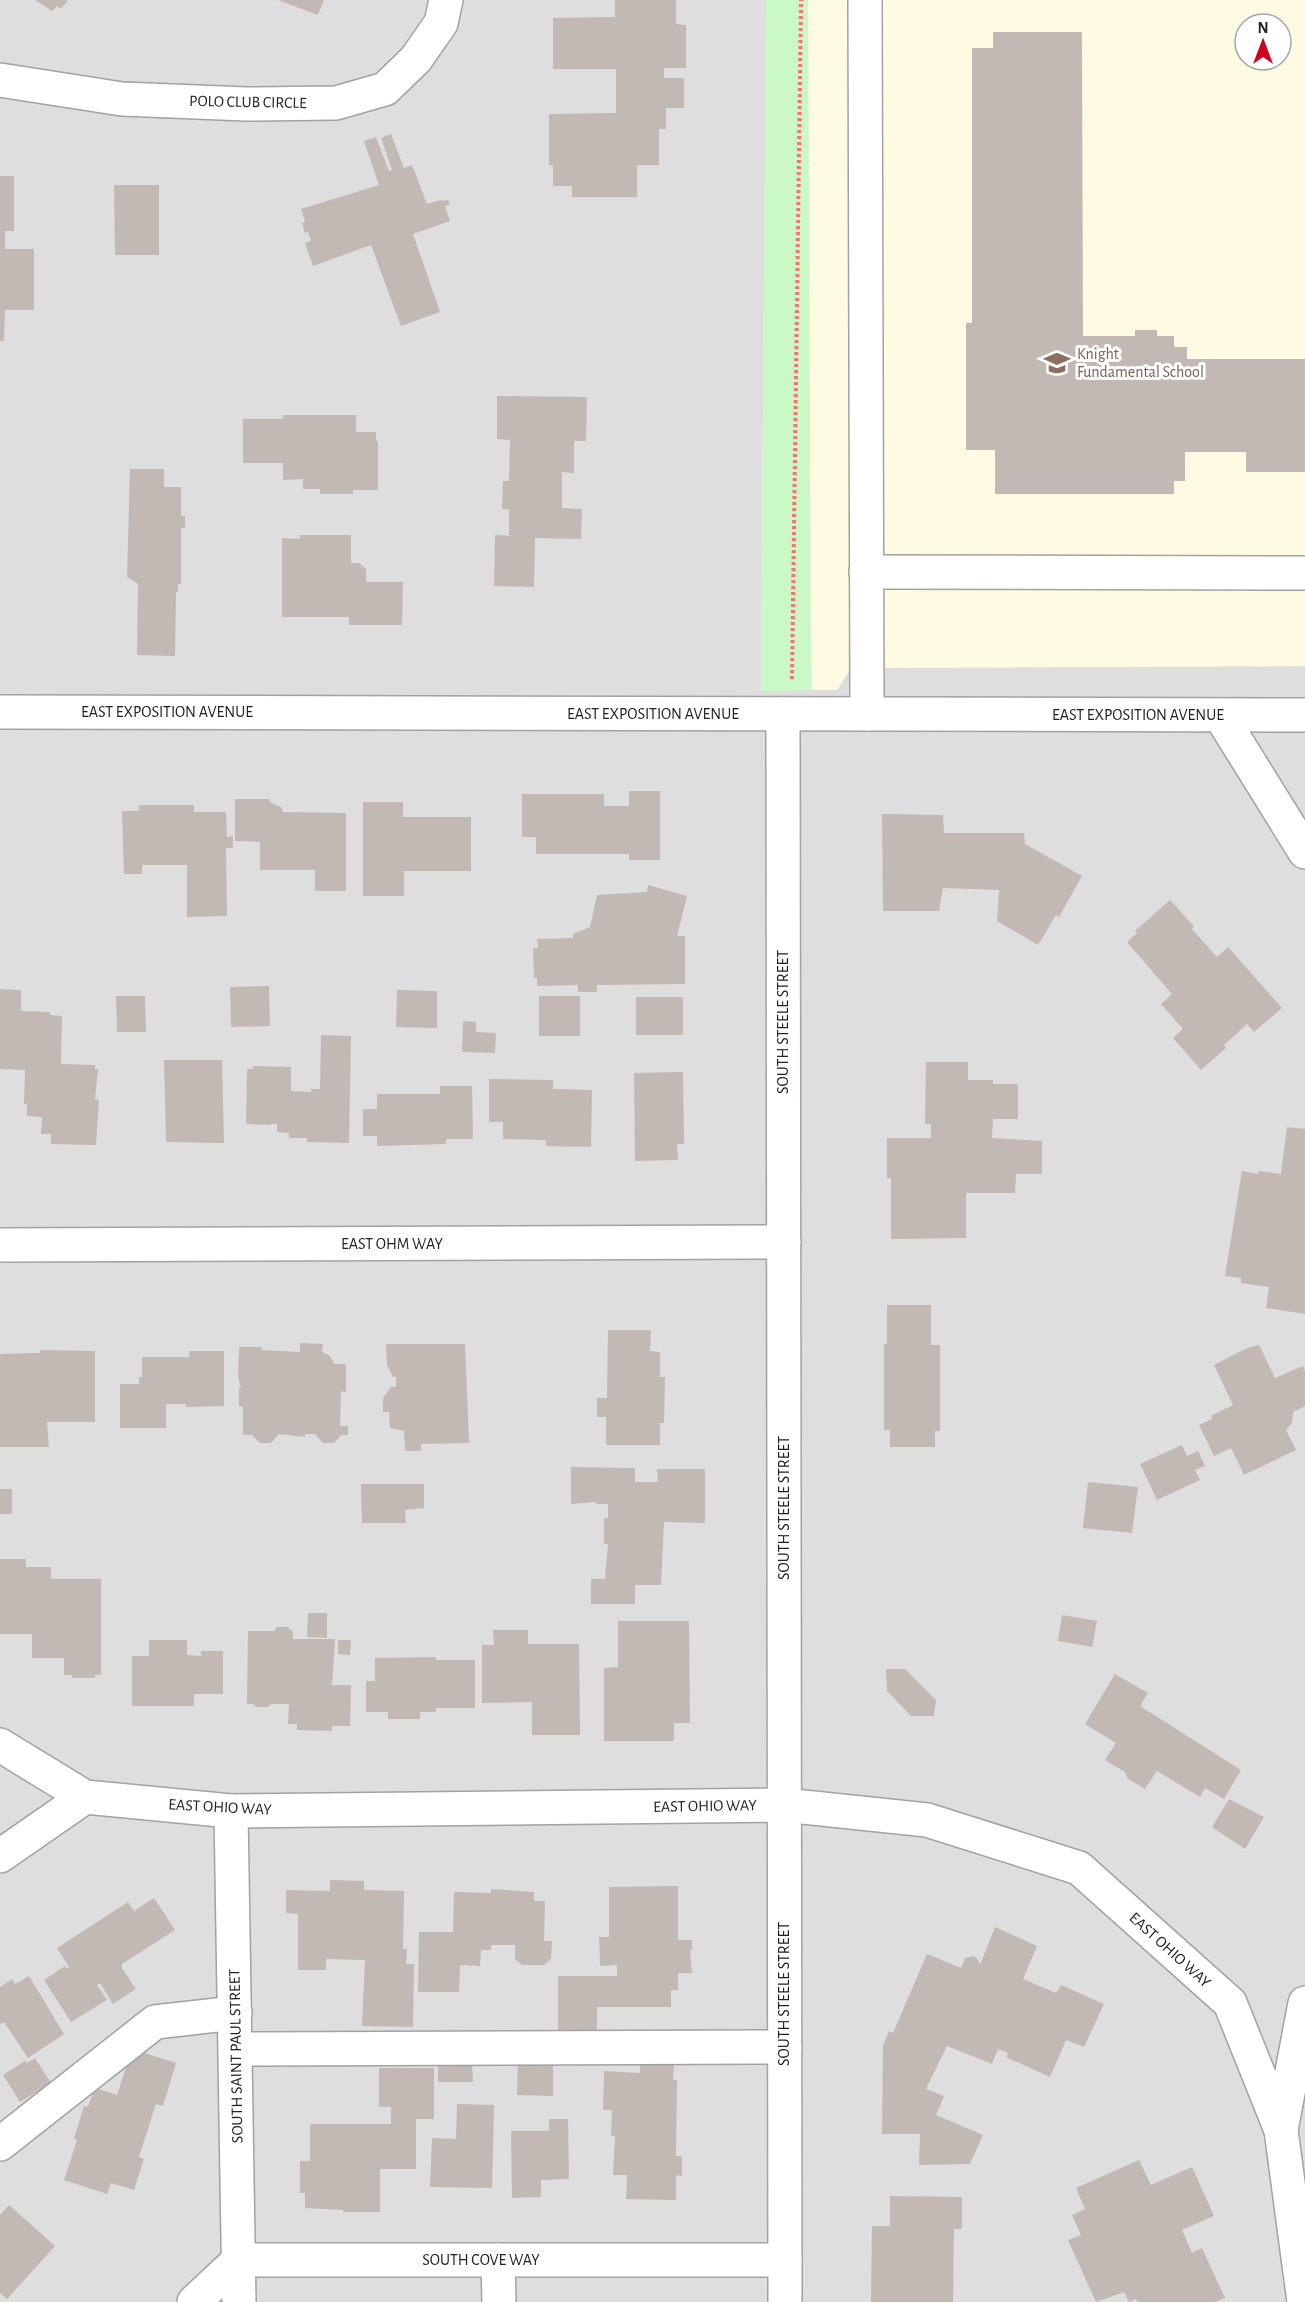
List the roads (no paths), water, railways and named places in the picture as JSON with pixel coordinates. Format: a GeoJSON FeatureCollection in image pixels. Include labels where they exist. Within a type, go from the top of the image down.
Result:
{"type":"FeatureCollection","features":[{"type":"Feature","properties":{"kind":"street","name":"POLO CLUB CIRCLE"},"geometry":{"type":"LineString","coordinates":[[0,80],[122,99],[246,104],[336,103],[385,89],[416,59],[441,23],[446,0]]}},
{"type":"Feature","properties":{"kind":"street"},"geometry":{"type":"LineString","coordinates":[[865,0],[867,714]]}},
{"type":"Feature","properties":{"kind":"street"},"geometry":{"type":"LineString","coordinates":[[866,572],[1305,573]]}},
{"type":"Feature","properties":{"kind":"street","name":"EAST EXPOSITION AVENUE"},"geometry":{"type":"LineString","coordinates":[[0,712],[1305,715]]}},
{"type":"Feature","properties":{"kind":"street","name":"SOUTH STEELE STREET"},"geometry":{"type":"LineString","coordinates":[[783,714],[785,2302]]}},
{"type":"Feature","properties":{"kind":"street"},"geometry":{"type":"LineString","coordinates":[[1220,715],[1305,852]]}},
{"type":"Feature","properties":{"kind":"street","name":"EAST OHM WAY"},"geometry":{"type":"LineString","coordinates":[[0,1245],[784,1242]]}},
{"type":"Feature","properties":{"kind":"street","name":"EAST OHIO WAY"},"geometry":{"type":"LineString","coordinates":[[0,1745],[85,1797],[231,1811],[784,1805],[927,1820],[1079,1868],[1230,2002],[1281,2130]]}},
{"type":"Feature","properties":{"kind":"street"},"geometry":{"type":"LineString","coordinates":[[0,1856],[85,1797]]}},
{"type":"Feature","properties":{"kind":"street","name":"SOUTH SAINT PAUL STREET"},"geometry":{"type":"LineString","coordinates":[[231,1811],[239,2302]]}},
{"type":"Feature","properties":{"kind":"street"},"geometry":{"type":"LineString","coordinates":[[1304,2302],[1281,2130],[1305,2003]]}},
{"type":"Feature","properties":{"kind":"street"},"geometry":{"type":"LineString","coordinates":[[0,2145],[155,2022],[235,2013]]}},
{"type":"Feature","properties":{"kind":"street"},"geometry":{"type":"LineString","coordinates":[[236,2049],[785,2048]]}},
{"type":"Feature","properties":{"kind":"street"},"geometry":{"type":"LineString","coordinates":[[194,2302],[239,2260]]}},
{"type":"Feature","properties":{"kind":"street","name":"SOUTH COVE WAY"},"geometry":{"type":"LineString","coordinates":[[239,2260],[785,2260]]}},
{"type":"Feature","properties":{"kind":"street"},"geometry":{"type":"LineString","coordinates":[[498,2260],[499,2302]]}},
{"type":"Feature","properties":{"kind":"place","name":"Knight Fundamental School"},"geometry":{"type":"Point","coordinates":[1057,363]}}]}
